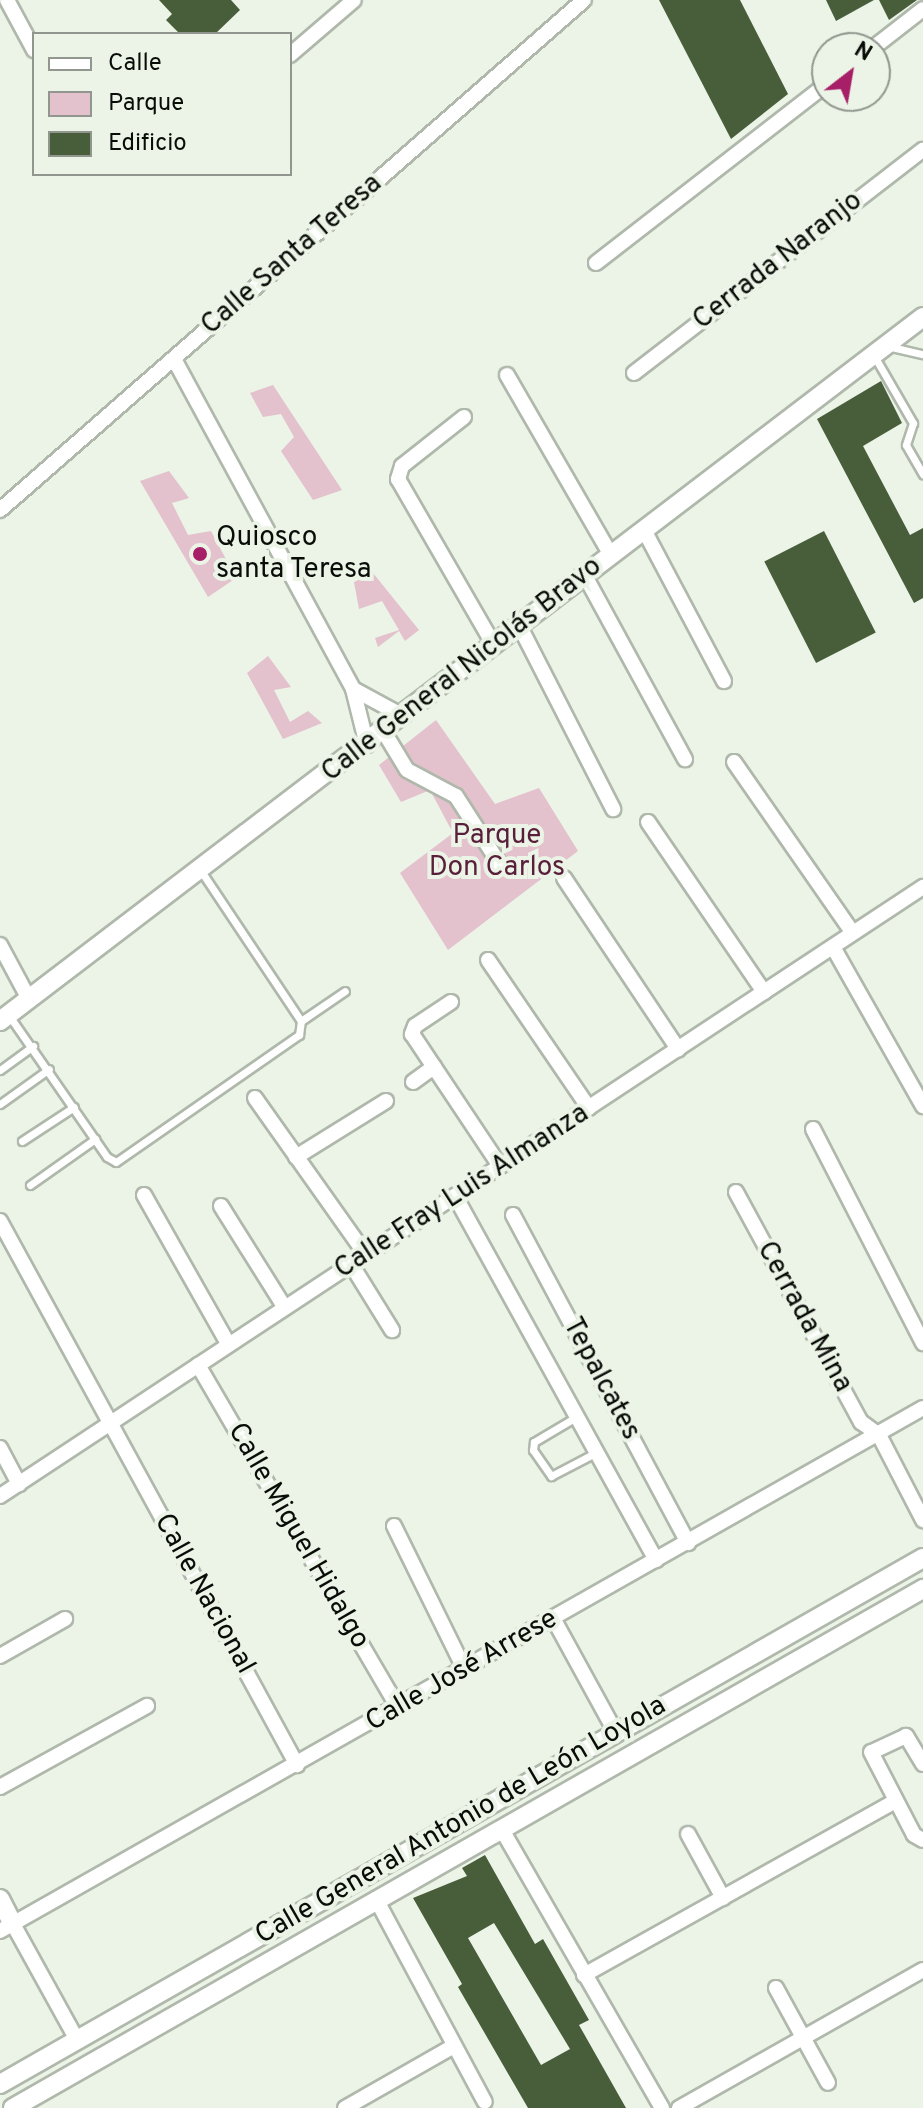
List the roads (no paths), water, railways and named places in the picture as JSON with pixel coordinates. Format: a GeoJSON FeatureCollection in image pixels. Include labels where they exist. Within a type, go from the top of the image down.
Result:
{"type":"FeatureCollection","features":[{"type":"Feature","properties":{"kind":"street"},"geometry":{"type":"LineString","coordinates":[[7,0],[32,46]]}},
{"type":"Feature","properties":{"kind":"street"},"geometry":{"type":"LineString","coordinates":[[292,53],[354,0]]}},
{"type":"Feature","properties":{"kind":"street","name":"Calle Santa Teresa"},"geometry":{"type":"LineString","coordinates":[[0,510],[584,0]]}},
{"type":"Feature","properties":{"kind":"street"},"geometry":{"type":"LineString","coordinates":[[891,34],[923,9]]}},
{"type":"Feature","properties":{"kind":"street"},"geometry":{"type":"LineString","coordinates":[[596,263],[811,96]]}},
{"type":"Feature","properties":{"kind":"street","name":"Cerrada Naranjo"},"geometry":{"type":"LineString","coordinates":[[634,373],[923,150]]}},
{"type":"Feature","properties":{"kind":"street","name":"Calle General Nicolás Bravo"},"geometry":{"type":"LineString","coordinates":[[4,1018],[367,745],[584,574],[923,317]]}},
{"type":"Feature","properties":{"kind":"street"},"geometry":{"type":"LineString","coordinates":[[174,359],[353,689],[367,745]]}},
{"type":"Feature","properties":{"kind":"street"},"geometry":{"type":"LineString","coordinates":[[507,375],[611,555]]}},
{"type":"Feature","properties":{"kind":"street"},"geometry":{"type":"LineString","coordinates":[[464,417],[402,466],[398,479],[494,645]]}},
{"type":"Feature","properties":{"kind":"street"},"geometry":{"type":"LineString","coordinates":[[644,530],[724,681]]}},
{"type":"Feature","properties":{"kind":"street"},"geometry":{"type":"LineString","coordinates":[[584,574],[685,759]]}},
{"type":"Feature","properties":{"kind":"street"},"geometry":{"type":"LineString","coordinates":[[519,625],[613,809]]}},
{"type":"Feature","properties":{"kind":"street"},"geometry":{"type":"LineString","coordinates":[[353,689],[403,716]]}},
{"type":"Feature","properties":{"kind":"street"},"geometry":{"type":"LineString","coordinates":[[384,732],[407,770],[456,796],[501,866]]}},
{"type":"Feature","properties":{"kind":"street"},"geometry":{"type":"LineString","coordinates":[[734,762],[853,933]]}},
{"type":"Feature","properties":{"kind":"street"},"geometry":{"type":"LineString","coordinates":[[648,822],[764,992]]}},
{"type":"Feature","properties":{"kind":"street"},"geometry":{"type":"LineString","coordinates":[[564,878],[678,1049]]}},
{"type":"Feature","properties":{"kind":"street","name":"Calle Fray Luis Almanza"},"geometry":{"type":"LineString","coordinates":[[0,1496],[923,887]]}},
{"type":"Feature","properties":{"kind":"street"},"geometry":{"type":"LineString","coordinates":[[0,945],[29,999]]}},
{"type":"Feature","properties":{"kind":"street"},"geometry":{"type":"LineString","coordinates":[[833,947],[923,1106]]}},
{"type":"Feature","properties":{"kind":"street"},"geometry":{"type":"LineString","coordinates":[[488,960],[589,1108]]}},
{"type":"Feature","properties":{"kind":"street"},"geometry":{"type":"LineString","coordinates":[[451,1002],[411,1031],[500,1166]]}},
{"type":"Feature","properties":{"kind":"street"},"geometry":{"type":"LineString","coordinates":[[413,1082],[434,1067]]}},
{"type":"Feature","properties":{"kind":"street"},"geometry":{"type":"LineString","coordinates":[[255,1098],[366,1255]]}},
{"type":"Feature","properties":{"kind":"street"},"geometry":{"type":"LineString","coordinates":[[296,1157],[386,1101]]}},
{"type":"Feature","properties":{"kind":"street"},"geometry":{"type":"LineString","coordinates":[[813,1129],[923,1343]]}},
{"type":"Feature","properties":{"kind":"street","name":"Cerrada Mina"},"geometry":{"type":"LineString","coordinates":[[736,1192],[861,1422],[879,1435],[923,1520]]}},
{"type":"Feature","properties":{"kind":"street"},"geometry":{"type":"LineString","coordinates":[[144,1195],[229,1345]]}},
{"type":"Feature","properties":{"kind":"street"},"geometry":{"type":"LineString","coordinates":[[455,1196],[656,1560]]}},
{"type":"Feature","properties":{"kind":"street"},"geometry":{"type":"LineString","coordinates":[[221,1206],[285,1308]]}},
{"type":"Feature","properties":{"kind":"street","name":"Tepalcates"},"geometry":{"type":"LineString","coordinates":[[513,1215],[688,1543]]}},
{"type":"Feature","properties":{"kind":"street","name":"Calle Nacional"},"geometry":{"type":"LineString","coordinates":[[0,1221],[297,1765]]}},
{"type":"Feature","properties":{"kind":"street"},"geometry":{"type":"LineString","coordinates":[[351,1264],[392,1330]]}},
{"type":"Feature","properties":{"kind":"street","name":"Calle Miguel Hidalgo"},"geometry":{"type":"LineString","coordinates":[[198,1365],[398,1707]]}},
{"type":"Feature","properties":{"kind":"street","name":"Calle José Arrese"},"geometry":{"type":"LineString","coordinates":[[6,1927],[923,1408]]}},
{"type":"Feature","properties":{"kind":"street"},"geometry":{"type":"LineString","coordinates":[[0,1448],[19,1484]]}},
{"type":"Feature","properties":{"kind":"street"},"geometry":{"type":"LineString","coordinates":[[394,1526],[464,1668]]}},
{"type":"Feature","properties":{"kind":"street","name":"Calle General Antonio de León Loyola"},"geometry":{"type":"LineString","coordinates":[[0,2084],[923,1558]]}},
{"type":"Feature","properties":{"kind":"street","name":"Calle General Antonio de León Loyola"},"geometry":{"type":"LineString","coordinates":[[13,2108],[923,1589]]}},
{"type":"Feature","properties":{"kind":"street"},"geometry":{"type":"LineString","coordinates":[[553,1618],[616,1733]]}},
{"type":"Feature","properties":{"kind":"street"},"geometry":{"type":"LineString","coordinates":[[0,1656],[65,1619]]}},
{"type":"Feature","properties":{"kind":"street"},"geometry":{"type":"LineString","coordinates":[[0,1787],[147,1706]]}},
{"type":"Feature","properties":{"kind":"street"},"geometry":{"type":"LineString","coordinates":[[923,1764],[906,1736],[871,1752],[914,1835],[923,1840]]}},
{"type":"Feature","properties":{"kind":"street"},"geometry":{"type":"LineString","coordinates":[[584,1975],[895,1801]]}},
{"type":"Feature","properties":{"kind":"street"},"geometry":{"type":"LineString","coordinates":[[501,1828],[662,2108]]}},
{"type":"Feature","properties":{"kind":"street"},"geometry":{"type":"LineString","coordinates":[[688,1834],[723,1898]]}},
{"type":"Feature","properties":{"kind":"street"},"geometry":{"type":"LineString","coordinates":[[0,1899],[6,1927],[77,2040]]}},
{"type":"Feature","properties":{"kind":"street"},"geometry":{"type":"LineString","coordinates":[[376,1899],[452,2047],[485,2102]]}},
{"type":"Feature","properties":{"kind":"street"},"geometry":{"type":"LineString","coordinates":[[679,2108],[923,1970]]}},
{"type":"Feature","properties":{"kind":"street"},"geometry":{"type":"LineString","coordinates":[[776,1988],[828,2083]]}},
{"type":"Feature","properties":{"kind":"street"},"geometry":{"type":"LineString","coordinates":[[345,2108],[452,2047]]}},
{"type":"Feature","properties":{"kind":"lane"},"geometry":{"type":"LineString","coordinates":[[879,350],[922,356]]}},
{"type":"Feature","properties":{"kind":"lane"},"geometry":{"type":"LineString","coordinates":[[879,350],[913,423],[906,445],[923,475]]}},
{"type":"Feature","properties":{"kind":"lane"},"geometry":{"type":"LineString","coordinates":[[4,1018],[33,1046],[111,1161],[121,1160],[299,1035],[301,1021],[201,870]]}},
{"type":"Feature","properties":{"kind":"lane"},"geometry":{"type":"LineString","coordinates":[[301,1021],[345,991]]}},
{"type":"Feature","properties":{"kind":"lane"},"geometry":{"type":"LineString","coordinates":[[0,1070],[33,1046]]}},
{"type":"Feature","properties":{"kind":"lane"},"geometry":{"type":"LineString","coordinates":[[0,1104],[49,1069]]}},
{"type":"Feature","properties":{"kind":"lane"},"geometry":{"type":"LineString","coordinates":[[22,1141],[74,1107]]}},
{"type":"Feature","properties":{"kind":"lane"},"geometry":{"type":"LineString","coordinates":[[30,1185],[95,1139]]}},
{"type":"Feature","properties":{"kind":"lane"},"geometry":{"type":"LineString","coordinates":[[576,1417],[534,1442],[533,1450],[551,1476],[595,1453]]}},
{"type":"Feature","properties":{"kind":"place","name":"Quiosco santa Teresa"},"geometry":{"type":"Point","coordinates":[200,554]}},
{"type":"Feature","properties":{"kind":"park label","name":"Parque Don Carlos"},"geometry":{"type":"Point","coordinates":[497,852]}}]}
